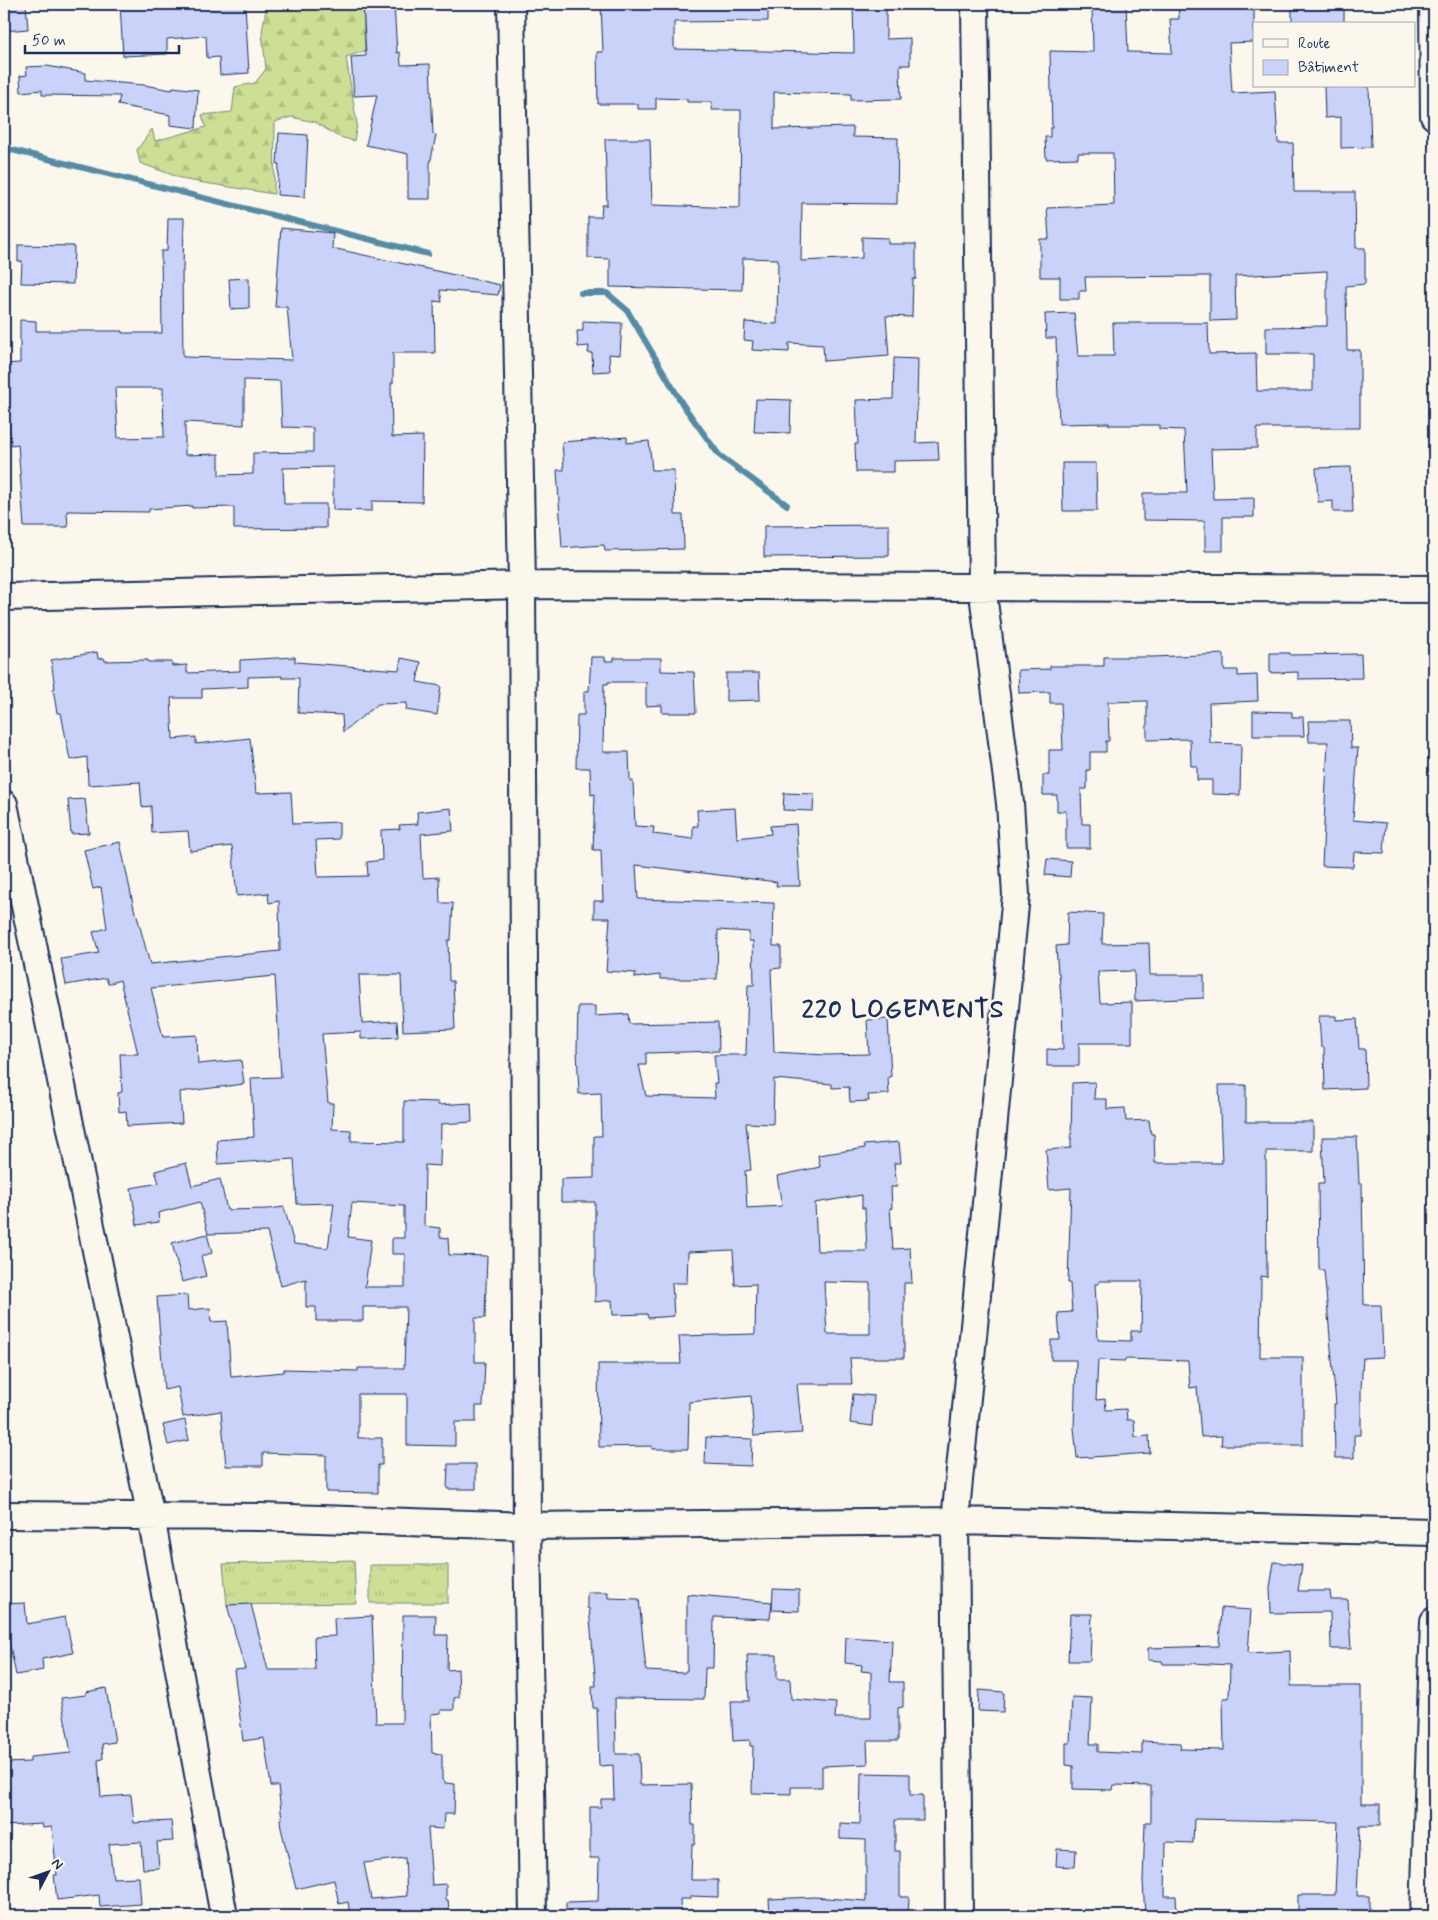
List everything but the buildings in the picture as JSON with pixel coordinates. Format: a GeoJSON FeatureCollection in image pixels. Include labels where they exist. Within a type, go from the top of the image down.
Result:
{"type":"FeatureCollection","features":[{"type":"Feature","properties":{"kind":"street"},"geometry":{"type":"LineString","coordinates":[[511,4],[522,585],[527,1526],[533,1916]]}},
{"type":"Feature","properties":{"kind":"street"},"geometry":{"type":"LineString","coordinates":[[959,1916],[955,1521],[1016,895],[1009,794],[982,586],[975,4]]}},
{"type":"Feature","properties":{"kind":"street"},"geometry":{"type":"LineString","coordinates":[[1433,4],[1434,116]]}},
{"type":"Feature","properties":{"kind":"street"},"geometry":{"type":"LineString","coordinates":[[4,597],[522,585],[1434,589]]}},
{"type":"Feature","properties":{"kind":"street"},"geometry":{"type":"LineString","coordinates":[[4,804],[151,1517],[224,1916]]}},
{"type":"Feature","properties":{"kind":"street"},"geometry":{"type":"LineString","coordinates":[[4,1515],[260,1517],[527,1526],[955,1521],[1434,1532]]}},
{"type":"Feature","properties":{"kind":"street"},"geometry":{"type":"LineString","coordinates":[[1424,1916],[1434,1621]]}},
{"type":"Feature","properties":{"kind":"green space"},"geometry":{"type":"Polygon","coordinates":[[[267,4],[363,4],[365,51],[346,57],[357,124],[354,141],[337,136],[315,122],[291,117],[275,122],[274,194],[186,180],[140,163],[137,150],[152,129],[155,141],[206,127],[202,115],[232,112],[235,87],[255,83],[266,69],[262,32],[267,4]]]}},
{"type":"Feature","properties":{"kind":"green space"},"geometry":{"type":"Polygon","coordinates":[[[354,1560],[356,1603],[227,1605],[223,1564],[354,1560]]]}},
{"type":"Feature","properties":{"kind":"green space"},"geometry":{"type":"Polygon","coordinates":[[[370,1565],[448,1565],[448,1603],[370,1603],[370,1565]]]}},
{"type":"Feature","properties":{"kind":"waterway"},"geometry":{"type":"LineString","coordinates":[[4,148],[428,254]]}},
{"type":"Feature","properties":{"kind":"waterway"},"geometry":{"type":"LineString","coordinates":[[581,293],[607,293],[627,310],[683,405],[719,455],[787,505]]}},
{"type":"Feature","properties":{"kind":"district","name":"220 LOGEMENTS"},"geometry":{"type":"Point","coordinates":[903,1010]}}]}
